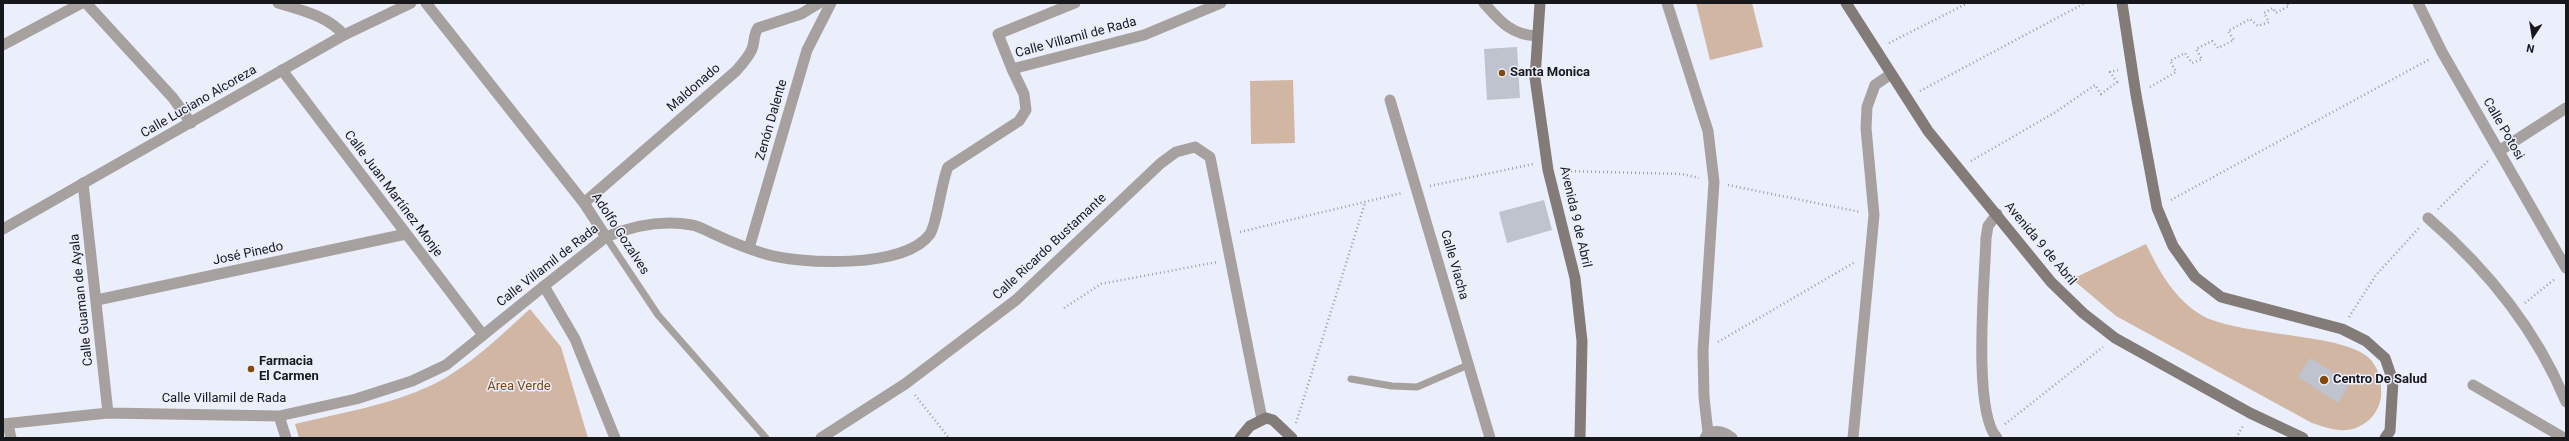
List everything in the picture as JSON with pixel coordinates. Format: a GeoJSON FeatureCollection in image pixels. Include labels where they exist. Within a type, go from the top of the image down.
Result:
{"type":"FeatureCollection","features":[{"type":"Feature","properties":{"kind":"main road","name":"Avenida 9 de Abril"},"geometry":{"type":"LineString","coordinates":[[1540,3],[1536,36],[1535,78],[1547,160],[1575,278],[1582,341],[1580,438]]}},
{"type":"Feature","properties":{"kind":"main road","name":"Avenida 9 de Abril"},"geometry":{"type":"LineString","coordinates":[[1846,3],[1906,99],[1958,168],[2051,282],[2083,313],[2115,338],[2250,414],[2303,438]]}},
{"type":"Feature","properties":{"kind":"main road"},"geometry":{"type":"LineString","coordinates":[[2122,3],[2136,95],[2157,208],[2173,246],[2195,277],[2221,297],[2342,329],[2366,341],[2386,358],[2393,381],[2388,436]]}},
{"type":"Feature","properties":{"kind":"main road"},"geometry":{"type":"LineString","coordinates":[[1240,438],[1250,426],[1262,419],[1273,420],[1292,438]]}},
{"type":"Feature","properties":{"kind":"street"},"geometry":{"type":"LineString","coordinates":[[3,45],[82,3]]}},
{"type":"Feature","properties":{"kind":"street"},"geometry":{"type":"LineString","coordinates":[[86,3],[173,98],[191,123]]}},
{"type":"Feature","properties":{"kind":"street"},"geometry":{"type":"LineString","coordinates":[[278,3],[293,5],[336,25],[344,35]]}},
{"type":"Feature","properties":{"kind":"street","name":"Calle Luciano Alcoreza"},"geometry":{"type":"LineString","coordinates":[[3,229],[344,35],[411,3]]}},
{"type":"Feature","properties":{"kind":"street","name":"Adolfo Gozalves"},"geometry":{"type":"LineString","coordinates":[[426,3],[584,203],[606,237]]}},
{"type":"Feature","properties":{"kind":"street","name":"Maldonado"},"geometry":{"type":"LineString","coordinates":[[584,203],[736,71],[747,58],[752,48],[754,34],[758,28],[801,14],[819,3]]}},
{"type":"Feature","properties":{"kind":"street","name":"Zenón Dalente"},"geometry":{"type":"LineString","coordinates":[[749,248],[808,50],[831,3]]}},
{"type":"Feature","properties":{"kind":"street"},"geometry":{"type":"LineString","coordinates":[[1012,69],[998,34],[1075,3]]}},
{"type":"Feature","properties":{"kind":"street","name":"Calle Villamil de Rada"},"geometry":{"type":"LineString","coordinates":[[6,424],[108,413],[279,416],[356,399],[412,382],[446,365],[606,237],[623,230],[676,223],[694,225],[763,254],[792,258],[852,261],[900,254],[918,246],[931,233],[943,178],[948,167],[1019,121],[1026,110],[1024,94],[1012,69],[1144,35],[1221,3]]}},
{"type":"Feature","properties":{"kind":"street"},"geometry":{"type":"LineString","coordinates":[[1484,3],[1504,24],[1517,34],[1536,36]]}},
{"type":"Feature","properties":{"kind":"street"},"geometry":{"type":"LineString","coordinates":[[1667,3],[1708,132],[1714,182],[1703,351],[1706,435],[1722,432],[1732,438]]}},
{"type":"Feature","properties":{"kind":"street","name":"Calle Potosi"},"geometry":{"type":"LineString","coordinates":[[2418,3],[2442,52],[2499,151],[2563,271]]}},
{"type":"Feature","properties":{"kind":"street","name":"Calle Juan Martínez Monje"},"geometry":{"type":"LineString","coordinates":[[282,70],[483,335]]}},
{"type":"Feature","properties":{"kind":"street"},"geometry":{"type":"LineString","coordinates":[[1853,438],[1874,215],[1866,128],[1867,107],[1875,85],[1891,74]]}},
{"type":"Feature","properties":{"kind":"street","name":"Calle Viacha"},"geometry":{"type":"LineString","coordinates":[[1390,100],[1490,438]]}},
{"type":"Feature","properties":{"kind":"street"},"geometry":{"type":"LineString","coordinates":[[2499,151],[2566,108]]}},
{"type":"Feature","properties":{"kind":"street","name":"Calle Ricardo Bustamante"},"geometry":{"type":"LineString","coordinates":[[822,438],[905,384],[1016,300],[1161,162],[1176,152],[1195,147],[1210,157],[1224,236],[1262,419]]}},
{"type":"Feature","properties":{"kind":"street","name":"Calle Guaman de Ayala"},"geometry":{"type":"LineString","coordinates":[[83,184],[97,300],[108,413]]}},
{"type":"Feature","properties":{"kind":"street"},"geometry":{"type":"LineString","coordinates":[[1995,436],[1986,415],[1982,354],[1986,238],[1988,226],[1997,214]]}},
{"type":"Feature","properties":{"kind":"street"},"geometry":{"type":"LineString","coordinates":[[2428,218],[2460,246],[2489,277],[2516,310],[2543,354],[2566,402]]}},
{"type":"Feature","properties":{"kind":"street","name":"José Pinedo"},"geometry":{"type":"LineString","coordinates":[[97,300],[406,234]]}},
{"type":"Feature","properties":{"kind":"street"},"geometry":{"type":"LineString","coordinates":[[544,286],[575,339],[615,438]]}},
{"type":"Feature","properties":{"kind":"street"},"geometry":{"type":"LineString","coordinates":[[2473,385],[2564,438]]}},
{"type":"Feature","properties":{"kind":"street"},"geometry":{"type":"LineString","coordinates":[[279,416],[286,438]]}},
{"type":"Feature","properties":{"kind":"street"},"geometry":{"type":"LineString","coordinates":[[6,424],[11,438]]}},
{"type":"Feature","properties":{"kind":"lane","name":"Adolfo Gozalves"},"geometry":{"type":"LineString","coordinates":[[606,237],[658,315],[766,438]]}},
{"type":"Feature","properties":{"kind":"lane"},"geometry":{"type":"LineString","coordinates":[[1351,379],[1392,386],[1417,387],[1468,365]]}},
{"type":"Feature","properties":{"kind":"path"},"geometry":{"type":"LineString","coordinates":[[1876,49],[1968,3]]}},
{"type":"Feature","properties":{"kind":"path"},"geometry":{"type":"LineString","coordinates":[[1906,99],[2085,3]]}},
{"type":"Feature","properties":{"kind":"path"},"geometry":{"type":"LineString","coordinates":[[2136,95],[2176,72],[2170,61],[2185,53],[2192,63],[2202,58],[2196,49],[2212,41],[2218,48],[2234,40],[2228,31],[2250,19],[2258,26],[2269,22],[2264,13],[2273,8],[2276,13],[2289,6],[2287,3]]}},
{"type":"Feature","properties":{"kind":"path"},"geometry":{"type":"LineString","coordinates":[[2157,208],[2442,52]]}},
{"type":"Feature","properties":{"kind":"path"},"geometry":{"type":"LineString","coordinates":[[1958,168],[2054,113],[2095,85],[2101,94],[2117,82],[2110,72],[2132,66]]}},
{"type":"Feature","properties":{"kind":"path"},"geometry":{"type":"LineString","coordinates":[[2342,329],[2376,275],[2428,218],[2499,151]]}},
{"type":"Feature","properties":{"kind":"path"},"geometry":{"type":"LineString","coordinates":[[1224,236],[1417,189],[1547,160]]}},
{"type":"Feature","properties":{"kind":"path"},"geometry":{"type":"LineString","coordinates":[[1292,438],[1366,202]]}},
{"type":"Feature","properties":{"kind":"path"},"geometry":{"type":"LineString","coordinates":[[1703,351],[1871,253]]}},
{"type":"Feature","properties":{"kind":"path"},"geometry":{"type":"LineString","coordinates":[[1064,308],[1101,284],[1229,259]]}},
{"type":"Feature","properties":{"kind":"path"},"geometry":{"type":"LineString","coordinates":[[2516,310],[2563,271]]}},
{"type":"Feature","properties":{"kind":"path"},"geometry":{"type":"LineString","coordinates":[[1995,436],[2115,338]]}},
{"type":"Feature","properties":{"kind":"path"},"geometry":{"type":"LineString","coordinates":[[905,384],[949,438]]}},
{"type":"Feature","properties":{"kind":"green space"},"geometry":{"type":"Polygon","coordinates":[[[1696,3],[1752,3],[1763,47],[1710,60],[1696,3]]]}},
{"type":"Feature","properties":{"kind":"green space"},"geometry":{"type":"Polygon","coordinates":[[[1293,80],[1295,143],[1251,144],[1250,81],[1293,80]]]}},
{"type":"Feature","properties":{"kind":"green space"},"geometry":{"type":"Polygon","coordinates":[[[2146,244],[2162,274],[2176,293],[2184,302],[2203,316],[2221,323],[2243,328],[2341,345],[2359,351],[2371,360],[2380,378],[2381,397],[2376,411],[2370,419],[2358,427],[2346,430],[2335,430],[2312,423],[2116,316],[2072,279],[2146,244]]]}},
{"type":"Feature","properties":{"kind":"green space","name":"Área Verde"},"geometry":{"type":"Polygon","coordinates":[[[530,309],[561,347],[588,438],[299,438],[295,424],[399,398],[446,378],[484,350],[530,309]]]}},
{"type":"Feature","properties":{"kind":"building","name":"Santa Monica"},"geometry":{"type":"Polygon","coordinates":[[[1517,47],[1520,98],[1487,100],[1484,49],[1517,47]]]}},
{"type":"Feature","properties":{"kind":"building"},"geometry":{"type":"Polygon","coordinates":[[[1544,200],[1552,230],[1507,243],[1499,212],[1544,200]]]}},
{"type":"Feature","properties":{"kind":"building","name":"Centro De Salud"},"geometry":{"type":"Polygon","coordinates":[[[2310,358],[2350,383],[2338,403],[2298,377],[2310,358]]]}},
{"type":"Feature","properties":{"kind":"place","name":"Santa Monica"},"geometry":{"type":"Point","coordinates":[1502,73]}},
{"type":"Feature","properties":{"kind":"place","name":"Farmacia El Carmen"},"geometry":{"type":"Point","coordinates":[251,369]}},
{"type":"Feature","properties":{"kind":"place","name":"Centro De Salud"},"geometry":{"type":"Point","coordinates":[2324,380]}}]}
